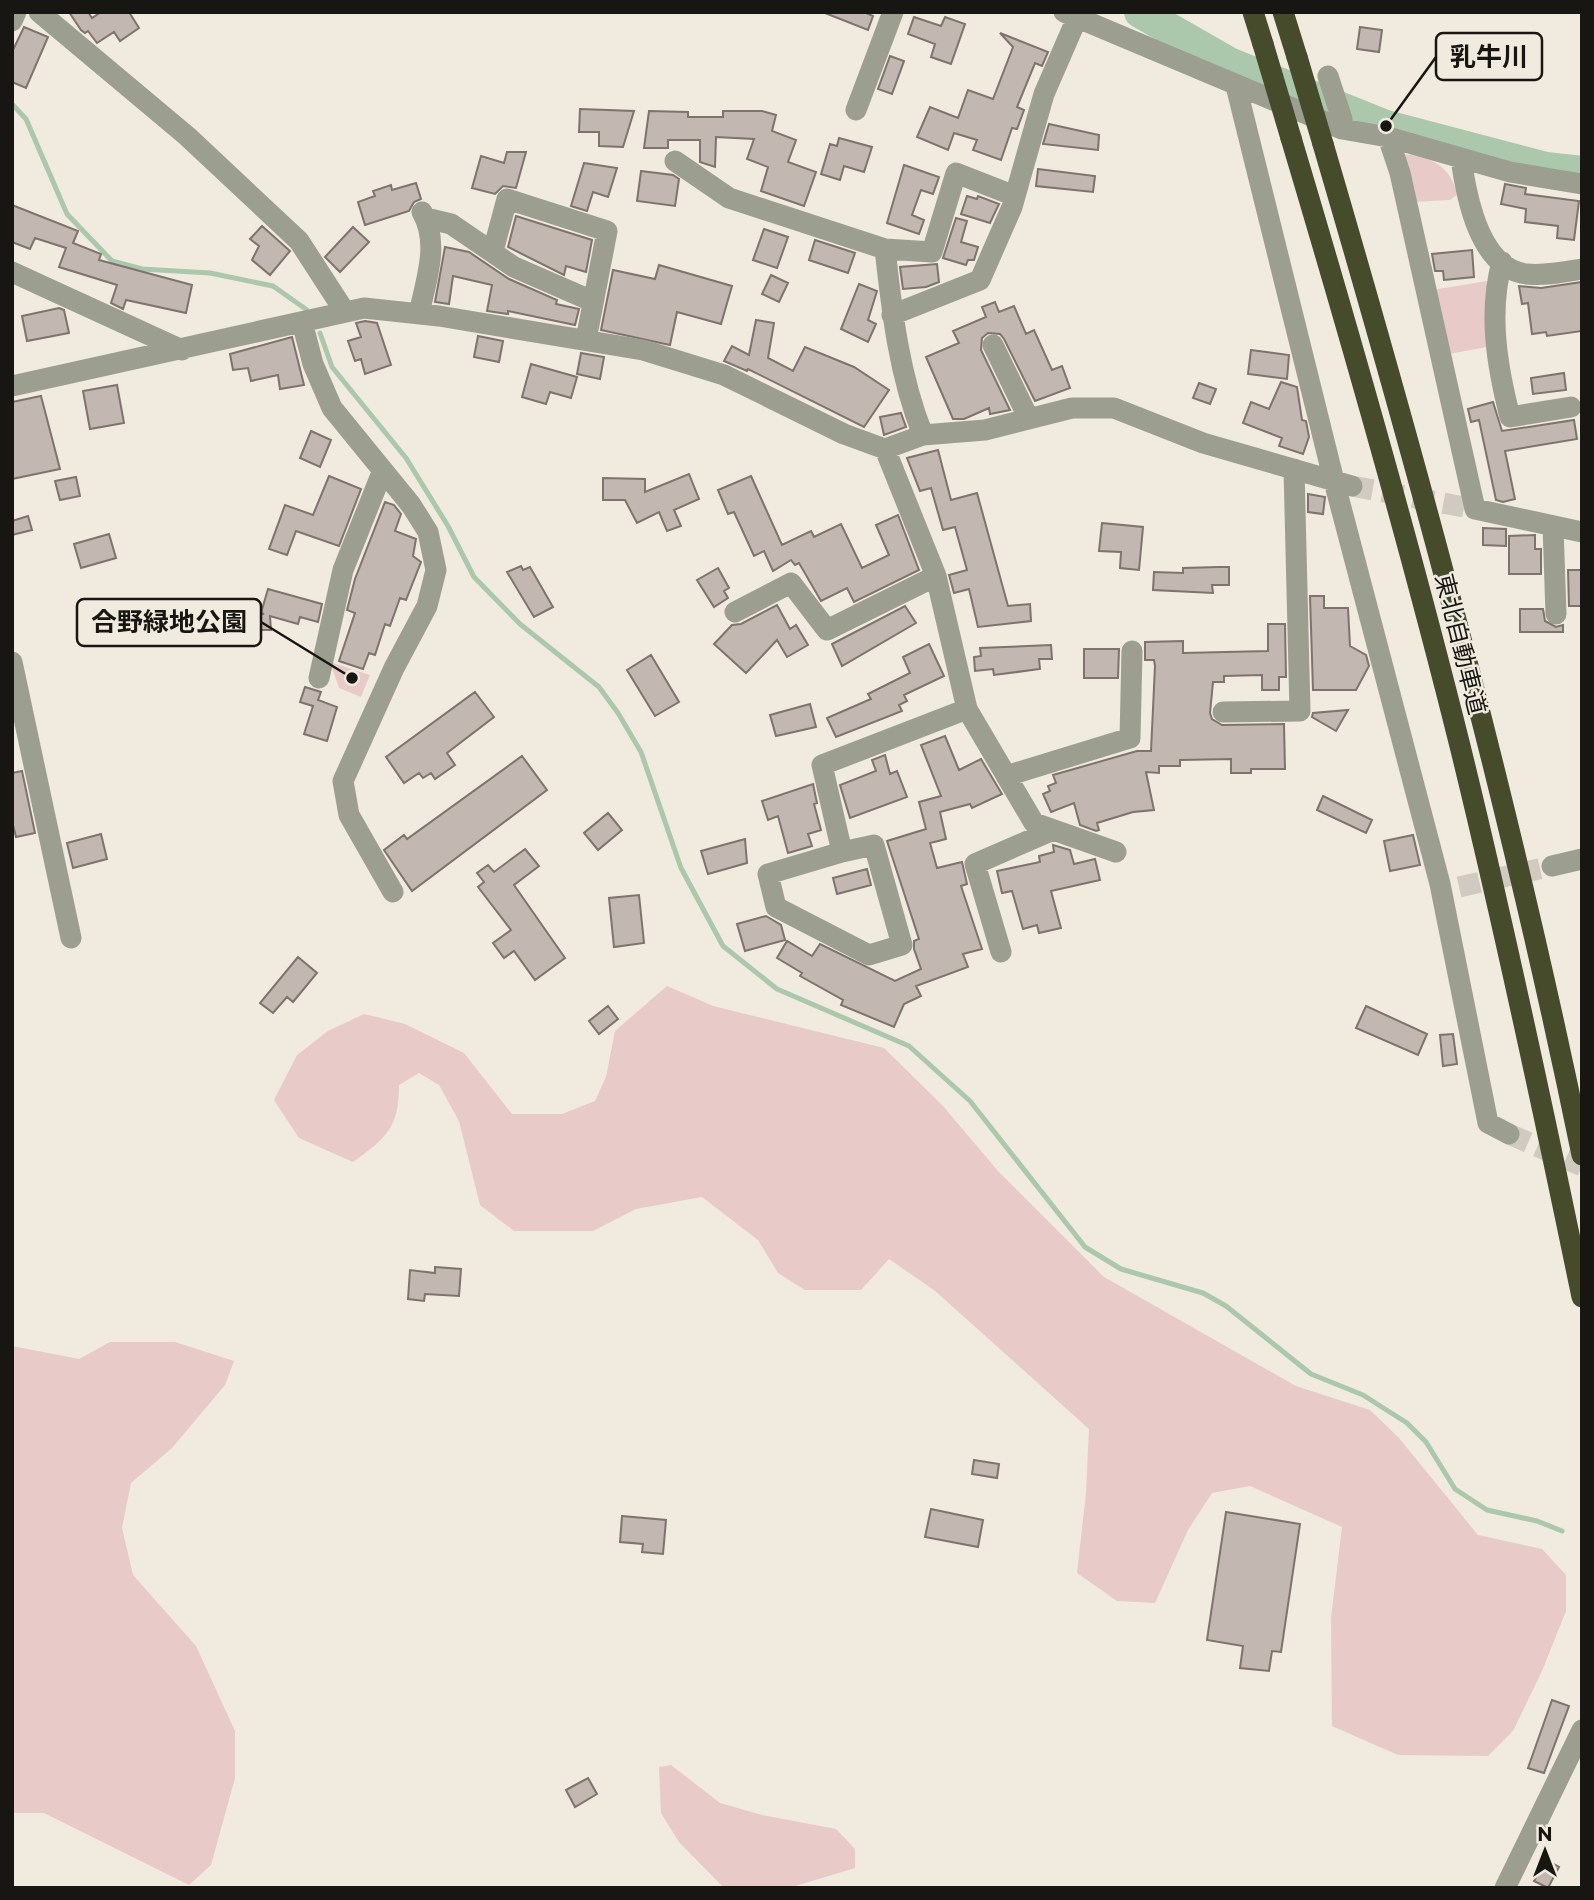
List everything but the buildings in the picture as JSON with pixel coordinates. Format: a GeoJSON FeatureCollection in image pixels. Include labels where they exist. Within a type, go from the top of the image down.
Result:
{"type":"FeatureCollection","features":[{"type":"Feature","properties":{"kind":"highway","name":"東北自動車道"},"geometry":{"type":"LineString","coordinates":[[1253,12],[1364,383],[1460,746],[1530,1044],[1582,1297]]}},
{"type":"Feature","properties":{"kind":"highway","name":"東北自動車道"},"geometry":{"type":"LineString","coordinates":[[1283,12],[1388,362],[1488,739],[1582,1154]]}},
{"type":"Feature","properties":{"kind":"street"},"geometry":{"type":"LineString","coordinates":[[12,22],[16,12]]}},
{"type":"Feature","properties":{"kind":"street"},"geometry":{"type":"LineString","coordinates":[[39,12],[187,136],[299,241],[345,312]]}},
{"type":"Feature","properties":{"kind":"street"},"geometry":{"type":"LineString","coordinates":[[856,110],[893,12]]}},
{"type":"Feature","properties":{"kind":"street"},"geometry":{"type":"LineString","coordinates":[[892,315],[980,280],[1015,196],[1070,15],[1236,86],[1342,124],[1510,172],[1582,184]]}},
{"type":"Feature","properties":{"kind":"street"},"geometry":{"type":"LineString","coordinates":[[1328,76],[1342,124]]}},
{"type":"Feature","properties":{"kind":"street"},"geometry":{"type":"LineString","coordinates":[[1236,86],[1450,885],[1488,1122],[1510,1134]]}},
{"type":"Feature","properties":{"kind":"street"},"geometry":{"type":"LineString","coordinates":[[1388,137],[1400,173],[1475,509],[1582,532]]}},
{"type":"Feature","properties":{"kind":"street"},"geometry":{"type":"LineString","coordinates":[[1461,158],[1466,195],[1484,242],[1502,262],[1524,274],[1582,269]]}},
{"type":"Feature","properties":{"kind":"street"},"geometry":{"type":"LineString","coordinates":[[675,161],[729,198],[885,249],[932,252],[956,173],[1015,196]]}},
{"type":"Feature","properties":{"kind":"street"},"geometry":{"type":"LineString","coordinates":[[493,251],[507,199],[607,230],[586,340]]}},
{"type":"Feature","properties":{"kind":"street"},"geometry":{"type":"LineString","coordinates":[[419,313],[431,254],[431,227],[424,215],[451,224],[514,267],[592,301]]}},
{"type":"Feature","properties":{"kind":"street"},"geometry":{"type":"LineString","coordinates":[[885,249],[892,315],[909,399],[923,435]]}},
{"type":"Feature","properties":{"kind":"street"},"geometry":{"type":"LineString","coordinates":[[1502,262],[1494,291],[1494,327],[1510,417],[1571,407]]}},
{"type":"Feature","properties":{"kind":"street"},"geometry":{"type":"LineString","coordinates":[[12,272],[182,350]]}},
{"type":"Feature","properties":{"kind":"street"},"geometry":{"type":"LineString","coordinates":[[12,386],[364,308],[419,313],[643,350],[724,375],[844,434],[886,449],[923,435],[985,430],[1072,408],[1114,408],[1203,443],[1343,483]]}},
{"type":"Feature","properties":{"kind":"street"},"geometry":{"type":"LineString","coordinates":[[302,322],[313,364],[332,408],[411,505],[428,532],[436,570],[427,606],[394,668],[343,781],[349,815],[393,892]]}},
{"type":"Feature","properties":{"kind":"street"},"geometry":{"type":"LineString","coordinates":[[993,345],[1029,419]]}},
{"type":"Feature","properties":{"kind":"street"},"geometry":{"type":"LineString","coordinates":[[886,449],[936,576],[967,709],[1034,823],[1116,852]]}},
{"type":"Feature","properties":{"kind":"street"},"geometry":{"type":"LineString","coordinates":[[1223,712],[1300,710],[1294,469]]}},
{"type":"Feature","properties":{"kind":"street"},"geometry":{"type":"LineString","coordinates":[[319,678],[343,570],[383,470]]}},
{"type":"Feature","properties":{"kind":"street"},"geometry":{"type":"LineString","coordinates":[[1553,526],[1556,614]]}},
{"type":"Feature","properties":{"kind":"street"},"geometry":{"type":"LineString","coordinates":[[735,612],[791,583],[827,630],[936,576]]}},
{"type":"Feature","properties":{"kind":"street"},"geometry":{"type":"LineString","coordinates":[[1006,776],[1130,737],[1132,651]]}},
{"type":"Feature","properties":{"kind":"street"},"geometry":{"type":"LineString","coordinates":[[12,662],[15,694],[71,939]]}},
{"type":"Feature","properties":{"kind":"street"},"geometry":{"type":"LineString","coordinates":[[842,852],[822,765],[967,709]]}},
{"type":"Feature","properties":{"kind":"street"},"geometry":{"type":"LineString","coordinates":[[1001,952],[975,864],[1053,830]]}},
{"type":"Feature","properties":{"kind":"street"},"geometry":{"type":"LineString","coordinates":[[874,845],[902,945],[869,955],[776,907],[768,874],[842,852],[874,845]]}},
{"type":"Feature","properties":{"kind":"street"},"geometry":{"type":"LineString","coordinates":[[1552,866],[1582,859]]}},
{"type":"Feature","properties":{"kind":"street"},"geometry":{"type":"LineString","coordinates":[[1505,1888],[1582,1730]]}},
{"type":"Feature","properties":{"kind":"shaded area"},"geometry":{"type":"Polygon","coordinates":[[[1401,154],[1429,160],[1444,169],[1454,184],[1457,195],[1450,200],[1412,202],[1401,154]]]}},
{"type":"Feature","properties":{"kind":"shaded area"},"geometry":{"type":"Polygon","coordinates":[[[1487,281],[1487,347],[1449,354],[1432,290],[1487,281]]]}},
{"type":"Feature","properties":{"kind":"shaded area"},"geometry":{"type":"Polygon","coordinates":[[[330,662],[370,675],[361,697],[339,688],[330,662]]]}},
{"type":"Feature","properties":{"kind":"shaded area"},"geometry":{"type":"Polygon","coordinates":[[[667,986],[713,1006],[884,1048],[943,1106],[998,1171],[1104,1277],[1296,1386],[1370,1410],[1399,1438],[1478,1535],[1542,1549],[1566,1575],[1566,1611],[1542,1671],[1513,1731],[1488,1756],[1398,1755],[1332,1726],[1331,1618],[1342,1527],[1250,1486],[1212,1493],[1188,1530],[1155,1603],[1117,1601],[1077,1573],[1086,1493],[1089,1429],[934,1290],[889,1259],[861,1290],[805,1290],[778,1273],[758,1240],[702,1197],[636,1209],[593,1231],[514,1231],[480,1205],[459,1121],[439,1085],[419,1073],[399,1085],[396,1112],[388,1131],[353,1162],[299,1138],[274,1100],[297,1055],[328,1031],[364,1014],[405,1024],[464,1053],[512,1114],[562,1114],[595,1101],[606,1077],[615,1031],[667,986]]]}},
{"type":"Feature","properties":{"kind":"shaded area"},"geometry":{"type":"Polygon","coordinates":[[[110,1342],[175,1342],[234,1361],[225,1385],[172,1448],[131,1483],[122,1528],[133,1575],[196,1646],[235,1731],[235,1778],[211,1865],[189,1885],[44,1813],[12,1813],[12,1346],[79,1359],[110,1342]]]}},
{"type":"Feature","properties":{"kind":"shaded area"},"geometry":{"type":"Polygon","coordinates":[[[671,1765],[720,1803],[762,1815],[836,1829],[855,1849],[855,1868],[789,1888],[724,1888],[679,1842],[661,1813],[659,1767],[671,1765]]]}},
{"type":"Feature","properties":{"kind":"waterway"},"geometry":{"type":"LineString","coordinates":[[1140,12],[1229,63],[1386,126],[1546,168],[1582,172]]}},
{"type":"Feature","properties":{"kind":"waterway"},"geometry":{"type":"LineString","coordinates":[[12,104],[26,119],[67,214],[112,261],[142,269],[210,273],[273,286],[307,310]]}},
{"type":"Feature","properties":{"kind":"waterway"},"geometry":{"type":"LineString","coordinates":[[320,333],[332,367],[406,458],[448,526],[474,577],[520,624],[599,687],[618,713],[641,752],[681,868],[723,946],[777,989],[909,1046],[970,1101],[1085,1247],[1121,1269],[1203,1293],[1226,1306],[1311,1374],[1363,1395],[1407,1423],[1426,1442],[1455,1489],[1487,1510],[1537,1521],[1562,1531]]}},
{"type":"Feature","properties":{"kind":"tunnel"},"geometry":{"type":"LineString","coordinates":[[1352,486],[1475,509]]}},
{"type":"Feature","properties":{"kind":"tunnel"},"geometry":{"type":"LineString","coordinates":[[1459,887],[1552,866]]}},
{"type":"Feature","properties":{"kind":"tunnel"},"geometry":{"type":"LineString","coordinates":[[1509,1134],[1582,1166]]}},
{"type":"Feature","properties":{"kind":"place","name":"乳牛川"},"geometry":{"type":"Point","coordinates":[1386,126]}},
{"type":"Feature","properties":{"kind":"place","name":"合野緑地公園"},"geometry":{"type":"Point","coordinates":[352,678]}}]}
